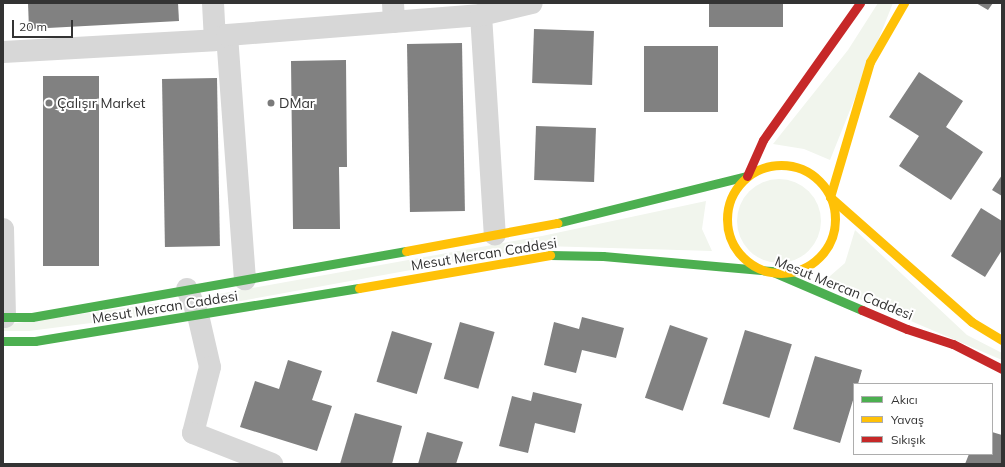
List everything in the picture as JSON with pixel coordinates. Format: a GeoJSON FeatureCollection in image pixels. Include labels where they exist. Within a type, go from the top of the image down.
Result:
{"type":"FeatureCollection","features":[{"type":"Feature","properties":{"kind":"main road"},"geometry":{"type":"LineString","coordinates":[[860,3],[763,140],[747,176],[735,189],[728,205],[727,223],[731,240],[740,254],[754,266],[771,271],[787,272],[804,267],[821,254],[828,245],[834,230],[834,213],[830,197],[870,62],[904,3]]}},
{"type":"Feature","properties":{"kind":"main road"},"geometry":{"type":"LineString","coordinates":[[747,176],[762,168],[777,165],[794,166],[808,173],[821,183],[830,197],[972,322],[1002,340]]}},
{"type":"Feature","properties":{"kind":"main road","name":"Mesut Mercan Caddesi"},"geometry":{"type":"LineString","coordinates":[[4,316],[32,317],[542,227],[747,176]]}},
{"type":"Feature","properties":{"kind":"main road","name":"Mesut Mercan Caddesi"},"geometry":{"type":"LineString","coordinates":[[3,341],[35,341],[552,255],[603,256],[771,271],[907,329],[953,344],[1002,369]]}},
{"type":"Feature","properties":{"kind":"street"},"geometry":{"type":"LineString","coordinates":[[213,3],[221,38],[245,279]]}},
{"type":"Feature","properties":{"kind":"street"},"geometry":{"type":"LineString","coordinates":[[3,52],[221,38],[393,12],[481,15],[532,3]]}},
{"type":"Feature","properties":{"kind":"street"},"geometry":{"type":"LineString","coordinates":[[481,15],[495,235]]}},
{"type":"Feature","properties":{"kind":"street"},"geometry":{"type":"LineString","coordinates":[[3,229],[4,316]]}},
{"type":"Feature","properties":{"kind":"street"},"geometry":{"type":"LineString","coordinates":[[187,289],[198,315],[210,367],[193,433],[272,464]]}},
{"type":"Feature","properties":{"kind":"shaded area"},"geometry":{"type":"Polygon","coordinates":[[[878,3],[893,3],[830,160],[804,149],[773,144],[848,50],[878,3]]]}},
{"type":"Feature","properties":{"kind":"shaded area"},"geometry":{"type":"Polygon","coordinates":[[[779,179],[795,182],[809,191],[818,205],[821,221],[818,237],[809,251],[795,260],[779,263],[763,260],[749,251],[740,237],[737,221],[740,205],[749,191],[763,182],[779,179]]]}},
{"type":"Feature","properties":{"kind":"shaded area"},"geometry":{"type":"Polygon","coordinates":[[[706,201],[702,229],[712,251],[543,246],[213,306],[213,295],[542,236],[706,201]]]}},
{"type":"Feature","properties":{"kind":"shaded area"},"geometry":{"type":"Polygon","coordinates":[[[855,230],[967,335],[1002,353],[1002,360],[822,283],[845,263],[855,230]]]}},
{"type":"Feature","properties":{"kind":"shaded area"},"geometry":{"type":"Polygon","coordinates":[[[159,303],[161,314],[29,331],[3,331],[3,325],[159,303]]]}},
{"type":"Feature","properties":{"kind":"building"},"geometry":{"type":"Polygon","coordinates":[[[28,3],[178,3],[179,21],[29,29],[28,3]]]}},
{"type":"Feature","properties":{"kind":"building"},"geometry":{"type":"Polygon","coordinates":[[[709,3],[783,3],[783,27],[709,27],[709,3]]]}},
{"type":"Feature","properties":{"kind":"building"},"geometry":{"type":"Polygon","coordinates":[[[976,3],[993,3],[988,10],[976,3]]]}},
{"type":"Feature","properties":{"kind":"building"},"geometry":{"type":"Polygon","coordinates":[[[534,29],[594,31],[592,85],[532,83],[534,29]]]}},
{"type":"Feature","properties":{"kind":"building"},"geometry":{"type":"Polygon","coordinates":[[[462,43],[465,211],[410,212],[407,44],[462,43]]]}},
{"type":"Feature","properties":{"kind":"building"},"geometry":{"type":"Polygon","coordinates":[[[644,46],[718,46],[718,112],[644,112],[644,46]]]}},
{"type":"Feature","properties":{"kind":"building"},"geometry":{"type":"Polygon","coordinates":[[[346,60],[347,167],[339,167],[340,229],[293,229],[291,61],[346,60]]]}},
{"type":"Feature","properties":{"kind":"building"},"geometry":{"type":"Polygon","coordinates":[[[919,72],[963,101],[946,127],[983,152],[951,200],[899,166],[919,136],[889,117],[919,72]]]}},
{"type":"Feature","properties":{"kind":"building"},"geometry":{"type":"Polygon","coordinates":[[[43,76],[99,76],[99,266],[43,266],[43,76]]]}},
{"type":"Feature","properties":{"kind":"building"},"geometry":{"type":"Polygon","coordinates":[[[217,78],[220,246],[165,247],[162,79],[217,78]]]}},
{"type":"Feature","properties":{"kind":"building"},"geometry":{"type":"Polygon","coordinates":[[[536,126],[596,128],[594,182],[534,180],[536,126]]]}},
{"type":"Feature","properties":{"kind":"building"},"geometry":{"type":"Polygon","coordinates":[[[1002,175],[1002,196],[992,190],[1002,175]]]}},
{"type":"Feature","properties":{"kind":"building"},"geometry":{"type":"Polygon","coordinates":[[[981,208],[1002,221],[1002,250],[985,277],[951,256],[981,208]]]}},
{"type":"Feature","properties":{"kind":"building"},"geometry":{"type":"Polygon","coordinates":[[[582,317],[624,328],[616,358],[582,350],[576,373],[544,365],[554,322],[579,329],[582,317]]]}},
{"type":"Feature","properties":{"kind":"building"},"geometry":{"type":"Polygon","coordinates":[[[460,322],[495,332],[478,389],[444,379],[460,322]]]}},
{"type":"Feature","properties":{"kind":"building"},"geometry":{"type":"Polygon","coordinates":[[[670,325],[708,338],[683,411],[645,398],[670,325]]]}},
{"type":"Feature","properties":{"kind":"building"},"geometry":{"type":"Polygon","coordinates":[[[745,330],[792,344],[769,418],[722,404],[745,330]]]}},
{"type":"Feature","properties":{"kind":"building"},"geometry":{"type":"Polygon","coordinates":[[[392,331],[432,343],[417,394],[377,382],[392,331]]]}},
{"type":"Feature","properties":{"kind":"building"},"geometry":{"type":"Polygon","coordinates":[[[815,356],[862,370],[858,383],[853,383],[853,400],[840,443],[793,429],[815,356]]]}},
{"type":"Feature","properties":{"kind":"building"},"geometry":{"type":"Polygon","coordinates":[[[288,360],[322,371],[312,400],[332,406],[317,451],[240,427],[255,381],[279,389],[288,360]]]}},
{"type":"Feature","properties":{"kind":"building"},"geometry":{"type":"Polygon","coordinates":[[[533,392],[582,404],[575,433],[535,423],[528,453],[499,446],[512,396],[531,401],[533,392]]]}},
{"type":"Feature","properties":{"kind":"building"},"geometry":{"type":"Polygon","coordinates":[[[355,413],[402,426],[392,464],[340,464],[355,413]]]}},
{"type":"Feature","properties":{"kind":"building"},"geometry":{"type":"Polygon","coordinates":[[[427,432],[463,442],[456,464],[418,464],[427,432]]]}},
{"type":"Feature","properties":{"kind":"building"},"geometry":{"type":"Polygon","coordinates":[[[993,432],[1002,435],[1002,464],[965,464],[969,455],[993,455],[993,432]]]}},
{"type":"Feature","properties":{"kind":"traffic: fast"},"geometry":{"type":"LineString","coordinates":[[557,223],[747,176]]}},
{"type":"Feature","properties":{"kind":"traffic: fast"},"geometry":{"type":"LineString","coordinates":[[3,317],[32,317],[406,251]]}},
{"type":"Feature","properties":{"kind":"traffic: fast"},"geometry":{"type":"LineString","coordinates":[[550,255],[603,256],[771,271],[862,310]]}},
{"type":"Feature","properties":{"kind":"traffic: fast"},"geometry":{"type":"LineString","coordinates":[[3,341],[35,341],[359,288]]}},
{"type":"Feature","properties":{"kind":"traffic: slow"},"geometry":{"type":"LineString","coordinates":[[830,197],[870,62],[904,3]]}},
{"type":"Feature","properties":{"kind":"traffic: slow"},"geometry":{"type":"LineString","coordinates":[[781,165],[791,166],[811,174],[819,181],[826,189],[834,209],[835,219],[834,229],[826,249],[819,257],[811,264],[791,272],[781,273],[771,272],[751,264],[743,257],[736,249],[728,229],[727,219],[728,209],[736,189],[743,181],[751,174],[771,166],[781,165]]}},
{"type":"Feature","properties":{"kind":"traffic: slow"},"geometry":{"type":"LineString","coordinates":[[830,197],[972,322],[1002,340]]}},
{"type":"Feature","properties":{"kind":"traffic: slow"},"geometry":{"type":"LineString","coordinates":[[406,251],[557,223]]}},
{"type":"Feature","properties":{"kind":"traffic: slow"},"geometry":{"type":"LineString","coordinates":[[359,288],[550,255]]}},
{"type":"Feature","properties":{"kind":"traffic: jam"},"geometry":{"type":"LineString","coordinates":[[747,176],[763,140],[860,3]]}},
{"type":"Feature","properties":{"kind":"traffic: jam"},"geometry":{"type":"LineString","coordinates":[[862,310],[907,329],[953,344],[1002,369]]}},
{"type":"Feature","properties":{"kind":"place","name":"Çalışır Market"},"geometry":{"type":"Point","coordinates":[49,103]}},
{"type":"Feature","properties":{"kind":"place","name":"DMar"},"geometry":{"type":"Point","coordinates":[271,103]}}]}
